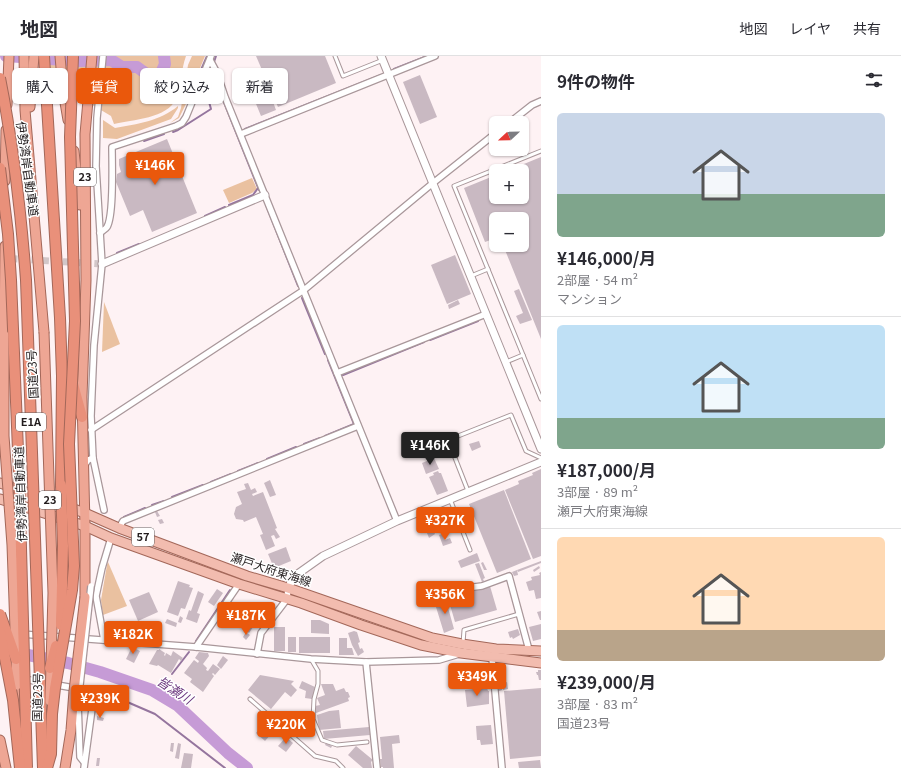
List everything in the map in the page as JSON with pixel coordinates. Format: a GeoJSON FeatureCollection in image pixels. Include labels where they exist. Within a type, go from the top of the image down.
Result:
{"type":"FeatureCollection","features":[{"type":"Feature","properties":{"kind":"highway","name":"国道23号"},"geometry":{"type":"LineString","coordinates":[[8,56],[4,77],[4,436],[12,545],[21,768]]}},
{"type":"Feature","properties":{"kind":"highway","name":"23"},"geometry":{"type":"LineString","coordinates":[[24,56],[26,68]]}},
{"type":"Feature","properties":{"kind":"highway","name":"23"},"geometry":{"type":"LineString","coordinates":[[31,68],[34,56]]}},
{"type":"Feature","properties":{"kind":"highway"},"geometry":{"type":"LineString","coordinates":[[44,56],[49,154],[57,259],[62,376],[61,486],[63,546],[61,623],[50,668]]}},
{"type":"Feature","properties":{"kind":"highway","name":"23"},"geometry":{"type":"LineString","coordinates":[[60,56],[63,90],[76,162],[86,244]]}},
{"type":"Feature","properties":{"kind":"highway"},"geometry":{"type":"LineString","coordinates":[[47,768],[51,754],[52,714],[55,688],[72,590],[74,566],[69,444],[75,314],[70,137],[73,56]]}},
{"type":"Feature","properties":{"kind":"highway","name":"23"},"geometry":{"type":"LineString","coordinates":[[65,768],[71,730],[85,597],[85,513],[82,417],[86,280],[85,134],[92,56]]}},
{"type":"Feature","properties":{"kind":"highway","name":"伊勢湾岸自動車道"},"geometry":{"type":"LineString","coordinates":[[4,77],[16,174],[26,280],[43,768]]}},
{"type":"Feature","properties":{"kind":"highway","name":"国道23号"},"geometry":{"type":"LineString","coordinates":[[29,104],[30,120],[28,147],[44,332],[52,543],[53,593],[47,768]]}},
{"type":"Feature","properties":{"kind":"highway","name":"伊勢湾岸自動車道"},"geometry":{"type":"LineString","coordinates":[[0,168],[8,234],[11,280],[20,506],[27,768]]}},
{"type":"Feature","properties":{"kind":"highway"},"geometry":{"type":"LineString","coordinates":[[57,259],[65,316],[70,375],[82,417]]}},
{"type":"Feature","properties":{"kind":"highway"},"geometry":{"type":"LineString","coordinates":[[0,614],[16,659]]}},
{"type":"Feature","properties":{"kind":"highway"},"geometry":{"type":"LineString","coordinates":[[0,631],[14,700],[21,768]]}},
{"type":"Feature","properties":{"kind":"highway"},"geometry":{"type":"LineString","coordinates":[[0,740],[6,768]]}},
{"type":"Feature","properties":{"kind":"main road","name":"瀬戸大府東海線"},"geometry":{"type":"LineString","coordinates":[[0,483],[85,513],[119,528],[247,576],[288,588],[404,630],[492,658],[541,663]]}},
{"type":"Feature","properties":{"kind":"main road","name":"瀬戸大府東海線"},"geometry":{"type":"LineString","coordinates":[[0,498],[85,526],[112,538],[239,584],[421,645],[462,649],[541,651]]}},
{"type":"Feature","properties":{"kind":"street"},"geometry":{"type":"LineString","coordinates":[[103,56],[97,118],[96,166],[102,264],[94,345],[91,430],[93,458],[104,510]]}},
{"type":"Feature","properties":{"kind":"street"},"geometry":{"type":"LineString","coordinates":[[241,134],[435,56]]}},
{"type":"Feature","properties":{"kind":"street"},"geometry":{"type":"LineString","coordinates":[[100,233],[107,226],[110,217],[112,147],[176,126],[182,122],[186,116],[210,58]]}},
{"type":"Feature","properties":{"kind":"street"},"geometry":{"type":"LineString","coordinates":[[210,58],[218,73],[225,97],[397,521]]}},
{"type":"Feature","properties":{"kind":"street"},"geometry":{"type":"LineString","coordinates":[[382,58],[541,449]]}},
{"type":"Feature","properties":{"kind":"street"},"geometry":{"type":"LineString","coordinates":[[518,116],[532,105],[541,101]]}},
{"type":"Feature","properties":{"kind":"street"},"geometry":{"type":"LineString","coordinates":[[91,430],[304,290],[489,139]]}},
{"type":"Feature","properties":{"kind":"street"},"geometry":{"type":"LineString","coordinates":[[102,264],[265,195]]}},
{"type":"Feature","properties":{"kind":"street"},"geometry":{"type":"LineString","coordinates":[[337,373],[486,314]]}},
{"type":"Feature","properties":{"kind":"street"},"geometry":{"type":"LineString","coordinates":[[119,528],[123,521],[358,426]]}},
{"type":"Feature","properties":{"kind":"street"},"geometry":{"type":"LineString","coordinates":[[84,466],[88,460],[93,458]]}},
{"type":"Feature","properties":{"kind":"street"},"geometry":{"type":"LineString","coordinates":[[257,654],[260,633],[287,599],[288,588],[293,579],[316,561],[397,521],[541,462]]}},
{"type":"Feature","properties":{"kind":"street"},"geometry":{"type":"LineString","coordinates":[[104,640],[96,596],[102,568],[112,538]]}},
{"type":"Feature","properties":{"kind":"street"},"geometry":{"type":"LineString","coordinates":[[84,765],[80,757],[78,703],[91,586],[95,584],[99,569],[102,568]]}},
{"type":"Feature","properties":{"kind":"street"},"geometry":{"type":"LineString","coordinates":[[446,587],[466,588],[482,586],[509,576],[529,650]]}},
{"type":"Feature","properties":{"kind":"street"},"geometry":{"type":"LineString","coordinates":[[196,647],[239,584]]}},
{"type":"Feature","properties":{"kind":"street"},"geometry":{"type":"LineString","coordinates":[[0,631],[196,647],[311,659],[366,662],[439,660],[462,649]]}},
{"type":"Feature","properties":{"kind":"street"},"geometry":{"type":"LineString","coordinates":[[492,658],[502,768]]}},
{"type":"Feature","properties":{"kind":"street"},"geometry":{"type":"LineString","coordinates":[[366,662],[377,768]]}},
{"type":"Feature","properties":{"kind":"street"},"geometry":{"type":"LineString","coordinates":[[0,675],[85,690],[92,700],[92,709],[84,765]]}},
{"type":"Feature","properties":{"kind":"lane"},"geometry":{"type":"LineString","coordinates":[[335,56],[343,76],[382,58]]}},
{"type":"Feature","properties":{"kind":"lane"},"geometry":{"type":"LineString","coordinates":[[541,151],[454,186],[541,399]]}},
{"type":"Feature","properties":{"kind":"lane"},"geometry":{"type":"LineString","coordinates":[[471,276],[488,269]]}},
{"type":"Feature","properties":{"kind":"lane"},"geometry":{"type":"LineString","coordinates":[[506,362],[523,355]]}},
{"type":"Feature","properties":{"kind":"lane"},"geometry":{"type":"LineString","coordinates":[[468,492],[448,440],[511,414],[526,451],[541,458]]}},
{"type":"Feature","properties":{"kind":"lane"},"geometry":{"type":"LineString","coordinates":[[450,499],[470,550]]}},
{"type":"Feature","properties":{"kind":"lane"},"geometry":{"type":"LineString","coordinates":[[462,649],[464,630],[519,614]]}},
{"type":"Feature","properties":{"kind":"lane"},"geometry":{"type":"LineString","coordinates":[[311,659],[318,671],[318,684],[314,699],[313,719],[322,740],[337,745],[367,742]]}},
{"type":"Feature","properties":{"kind":"lane"},"geometry":{"type":"LineString","coordinates":[[250,699],[315,756],[336,761],[343,768]]}},
{"type":"Feature","properties":{"kind":"shaded area"},"geometry":{"type":"Polygon","coordinates":[[[109,56],[163,56],[160,68],[140,68],[129,63],[125,65],[109,58],[109,56]]]}},
{"type":"Feature","properties":{"kind":"shaded area"},"geometry":{"type":"Polygon","coordinates":[[[165,56],[186,56],[183,68],[165,68],[165,56]]]}},
{"type":"Feature","properties":{"kind":"shaded area"},"geometry":{"type":"Polygon","coordinates":[[[192,56],[205,56],[200,68],[188,68],[192,56]]]}},
{"type":"Feature","properties":{"kind":"shaded area"},"geometry":{"type":"Polygon","coordinates":[[[47,61],[79,65],[108,61],[116,67],[126,68],[76,68],[76,95],[68,90],[68,68],[47,68],[47,61]]]}},
{"type":"Feature","properties":{"kind":"shaded area"},"geometry":{"type":"Polygon","coordinates":[[[132,69],[140,72],[140,104],[173,104],[158,114],[114,124],[111,116],[91,104],[132,104],[132,69]]]}},
{"type":"Feature","properties":{"kind":"shaded area"},"geometry":{"type":"Polygon","coordinates":[[[182,104],[186,104],[179,118],[170,123],[178,117],[182,104]]]}},
{"type":"Feature","properties":{"kind":"shaded area"},"geometry":{"type":"Polygon","coordinates":[[[178,106],[171,119],[117,139],[103,138],[103,120],[115,128],[132,125],[164,115],[178,106]]]}},
{"type":"Feature","properties":{"kind":"shaded area"},"geometry":{"type":"Polygon","coordinates":[[[252,178],[257,189],[252,193],[229,203],[223,190],[252,178]]]}},
{"type":"Feature","properties":{"kind":"shaded area"},"geometry":{"type":"Polygon","coordinates":[[[104,302],[120,344],[102,352],[104,302]]]}},
{"type":"Feature","properties":{"kind":"shaded area"},"geometry":{"type":"Polygon","coordinates":[[[108,562],[127,606],[103,615],[101,600],[108,562]]]}},
{"type":"Feature","properties":{"kind":"building"},"geometry":{"type":"Polygon","coordinates":[[[256,56],[325,56],[336,83],[288,103],[288,68],[261,68],[256,56]]]}},
{"type":"Feature","properties":{"kind":"building"},"geometry":{"type":"Polygon","coordinates":[[[420,75],[437,117],[420,124],[403,82],[420,75]]]}},
{"type":"Feature","properties":{"kind":"building"},"geometry":{"type":"Polygon","coordinates":[[[256,104],[274,104],[276,110],[261,116],[256,104]]]}},
{"type":"Feature","properties":{"kind":"building"},"geometry":{"type":"Polygon","coordinates":[[[277,104],[285,104],[278,107],[277,104]]]}},
{"type":"Feature","properties":{"kind":"building"},"geometry":{"type":"Polygon","coordinates":[[[167,139],[197,213],[152,232],[143,210],[130,216],[116,182],[117,174],[121,172],[119,159],[167,139]]]}},
{"type":"Feature","properties":{"kind":"building"},"geometry":{"type":"Polygon","coordinates":[[[541,157],[541,339],[506,252],[529,252],[529,212],[489,212],[489,241],[485,242],[464,188],[489,178],[489,204],[529,204],[529,164],[524,164],[541,157]]]}},
{"type":"Feature","properties":{"kind":"building"},"geometry":{"type":"Polygon","coordinates":[[[455,255],[471,294],[447,304],[431,265],[455,255]]]}},
{"type":"Feature","properties":{"kind":"building"},"geometry":{"type":"Polygon","coordinates":[[[519,289],[532,320],[520,324],[516,316],[523,313],[514,291],[519,289]]]}},
{"type":"Feature","properties":{"kind":"building"},"geometry":{"type":"Polygon","coordinates":[[[458,300],[460,304],[449,309],[448,305],[458,300]]]}},
{"type":"Feature","properties":{"kind":"building"},"geometry":{"type":"Polygon","coordinates":[[[479,441],[481,447],[472,451],[469,444],[479,441]]]}},
{"type":"Feature","properties":{"kind":"building"},"geometry":{"type":"Polygon","coordinates":[[[434,458],[439,469],[426,474],[422,463],[434,458]]]}},
{"type":"Feature","properties":{"kind":"building"},"geometry":{"type":"Polygon","coordinates":[[[541,469],[541,556],[533,559],[505,490],[519,484],[518,481],[533,475],[532,473],[541,469]]]}},
{"type":"Feature","properties":{"kind":"building"},"geometry":{"type":"Polygon","coordinates":[[[438,471],[441,473],[448,491],[437,495],[429,477],[438,471]]]}},
{"type":"Feature","properties":{"kind":"building"},"geometry":{"type":"Polygon","coordinates":[[[270,480],[276,495],[270,497],[264,483],[270,480]]]}},
{"type":"Feature","properties":{"kind":"building"},"geometry":{"type":"Polygon","coordinates":[[[248,483],[251,490],[255,488],[257,492],[252,494],[253,496],[263,492],[277,528],[275,529],[280,537],[276,539],[274,535],[271,536],[275,546],[266,550],[260,535],[263,534],[256,517],[244,522],[243,520],[236,519],[234,514],[236,507],[242,504],[237,492],[246,489],[244,484],[248,483]]]}},
{"type":"Feature","properties":{"kind":"building"},"geometry":{"type":"Polygon","coordinates":[[[504,490],[531,559],[497,573],[469,504],[504,490]]]}},
{"type":"Feature","properties":{"kind":"building"},"geometry":{"type":"Polygon","coordinates":[[[157,511],[160,516],[157,517],[155,512],[157,511]]]}},
{"type":"Feature","properties":{"kind":"building"},"geometry":{"type":"Polygon","coordinates":[[[444,511],[448,519],[443,522],[442,519],[434,523],[430,514],[436,512],[437,514],[444,511]]]}},
{"type":"Feature","properties":{"kind":"building"},"geometry":{"type":"Polygon","coordinates":[[[162,519],[164,523],[160,524],[158,520],[162,519]]]}},
{"type":"Feature","properties":{"kind":"building"},"geometry":{"type":"Polygon","coordinates":[[[429,520],[435,534],[429,538],[423,523],[429,520]]]}},
{"type":"Feature","properties":{"kind":"building"},"geometry":{"type":"Polygon","coordinates":[[[442,534],[445,540],[450,538],[452,543],[443,546],[439,535],[442,534]]]}},
{"type":"Feature","properties":{"kind":"building"},"geometry":{"type":"Polygon","coordinates":[[[286,547],[291,561],[274,568],[268,554],[286,547]]]}},
{"type":"Feature","properties":{"kind":"building"},"geometry":{"type":"Polygon","coordinates":[[[477,553],[480,561],[461,568],[458,561],[477,553]]]}},
{"type":"Feature","properties":{"kind":"building"},"geometry":{"type":"Polygon","coordinates":[[[541,561],[541,563],[518,572],[517,570],[541,561]]]}},
{"type":"Feature","properties":{"kind":"building"},"geometry":{"type":"Polygon","coordinates":[[[483,562],[487,570],[484,570],[481,563],[483,562]]]}},
{"type":"Feature","properties":{"kind":"building"},"geometry":{"type":"Polygon","coordinates":[[[479,563],[485,578],[482,582],[475,564],[479,563]]]}},
{"type":"Feature","properties":{"kind":"building"},"geometry":{"type":"Polygon","coordinates":[[[539,566],[540,568],[534,572],[533,570],[539,566]]]}},
{"type":"Feature","properties":{"kind":"building"},"geometry":{"type":"Polygon","coordinates":[[[517,570],[518,575],[514,576],[512,572],[517,570]]]}},
{"type":"Feature","properties":{"kind":"building"},"geometry":{"type":"Polygon","coordinates":[[[541,572],[541,598],[536,599],[534,590],[529,591],[526,582],[532,580],[531,577],[540,575],[539,573],[541,572]]]}},
{"type":"Feature","properties":{"kind":"building"},"geometry":{"type":"Polygon","coordinates":[[[178,581],[190,585],[189,587],[193,588],[185,609],[181,608],[178,616],[167,612],[178,581]]]}},
{"type":"Feature","properties":{"kind":"building"},"geometry":{"type":"Polygon","coordinates":[[[490,586],[497,610],[455,622],[448,598],[490,586]]]}},
{"type":"Feature","properties":{"kind":"building"},"geometry":{"type":"Polygon","coordinates":[[[217,589],[223,593],[214,606],[208,602],[217,589]]]}},
{"type":"Feature","properties":{"kind":"building"},"geometry":{"type":"Polygon","coordinates":[[[198,591],[204,594],[197,613],[200,614],[197,623],[186,619],[189,610],[191,611],[198,591]]]}},
{"type":"Feature","properties":{"kind":"building"},"geometry":{"type":"Polygon","coordinates":[[[149,592],[158,612],[138,621],[129,600],[149,592]]]}},
{"type":"Feature","properties":{"kind":"building"},"geometry":{"type":"Polygon","coordinates":[[[444,593],[454,629],[444,633],[436,607],[441,606],[439,595],[444,593]]]}},
{"type":"Feature","properties":{"kind":"building"},"geometry":{"type":"Polygon","coordinates":[[[230,606],[237,612],[238,610],[245,615],[238,624],[224,613],[230,606]]]}},
{"type":"Feature","properties":{"kind":"building"},"geometry":{"type":"Polygon","coordinates":[[[541,611],[541,620],[540,620],[537,612],[541,611]]]}},
{"type":"Feature","properties":{"kind":"building"},"geometry":{"type":"Polygon","coordinates":[[[180,616],[183,618],[181,623],[178,622],[180,616]]]}},
{"type":"Feature","properties":{"kind":"building"},"geometry":{"type":"Polygon","coordinates":[[[224,617],[229,621],[225,626],[219,622],[224,617]]]}},
{"type":"Feature","properties":{"kind":"building"},"geometry":{"type":"Polygon","coordinates":[[[167,619],[177,623],[176,627],[165,623],[167,619]]]}},
{"type":"Feature","properties":{"kind":"building"},"geometry":{"type":"Polygon","coordinates":[[[243,620],[253,627],[249,633],[239,625],[243,620]]]}},
{"type":"Feature","properties":{"kind":"building"},"geometry":{"type":"Polygon","coordinates":[[[311,620],[320,620],[329,624],[329,634],[311,633],[311,620]]]}},
{"type":"Feature","properties":{"kind":"building"},"geometry":{"type":"Polygon","coordinates":[[[541,624],[541,639],[533,641],[529,627],[541,624]]]}},
{"type":"Feature","properties":{"kind":"building"},"geometry":{"type":"Polygon","coordinates":[[[274,627],[285,627],[285,651],[274,651],[274,627]]]}},
{"type":"Feature","properties":{"kind":"building"},"geometry":{"type":"Polygon","coordinates":[[[518,629],[520,635],[513,639],[512,637],[510,638],[508,632],[518,629]]]}},
{"type":"Feature","properties":{"kind":"building"},"geometry":{"type":"Polygon","coordinates":[[[354,631],[357,632],[360,642],[358,643],[360,649],[362,648],[364,652],[358,656],[348,633],[354,631]]]}},
{"type":"Feature","properties":{"kind":"building"},"geometry":{"type":"Polygon","coordinates":[[[246,632],[250,635],[246,640],[243,637],[246,632]]]}},
{"type":"Feature","properties":{"kind":"building"},"geometry":{"type":"Polygon","coordinates":[[[288,637],[296,637],[296,652],[288,652],[288,637]]]}},
{"type":"Feature","properties":{"kind":"building"},"geometry":{"type":"Polygon","coordinates":[[[299,637],[330,637],[330,653],[299,653],[299,637]]]}},
{"type":"Feature","properties":{"kind":"building"},"geometry":{"type":"Polygon","coordinates":[[[339,638],[347,638],[347,648],[352,648],[354,655],[339,655],[339,638]]]}},
{"type":"Feature","properties":{"kind":"building"},"geometry":{"type":"Polygon","coordinates":[[[132,647],[140,651],[134,663],[126,659],[132,647]]]}},
{"type":"Feature","properties":{"kind":"building"},"geometry":{"type":"Polygon","coordinates":[[[159,649],[165,653],[165,656],[166,653],[171,656],[173,651],[183,658],[181,661],[179,659],[171,673],[158,665],[149,664],[159,649]]]}},
{"type":"Feature","properties":{"kind":"building"},"geometry":{"type":"Polygon","coordinates":[[[199,652],[208,653],[209,656],[203,664],[207,668],[206,670],[208,671],[213,664],[220,669],[215,675],[213,673],[212,674],[214,676],[203,692],[190,682],[192,679],[184,673],[194,660],[198,663],[199,661],[195,658],[199,652]]]}},
{"type":"Feature","properties":{"kind":"building"},"geometry":{"type":"Polygon","coordinates":[[[223,656],[228,660],[221,669],[217,665],[223,656]]]}},
{"type":"Feature","properties":{"kind":"building"},"geometry":{"type":"Polygon","coordinates":[[[538,670],[541,670],[541,680],[539,680],[536,672],[538,672],[538,670]]]}},
{"type":"Feature","properties":{"kind":"building"},"geometry":{"type":"Polygon","coordinates":[[[260,675],[294,681],[291,684],[297,690],[291,697],[285,692],[271,709],[248,690],[260,675]]]}},
{"type":"Feature","properties":{"kind":"building"},"geometry":{"type":"Polygon","coordinates":[[[302,681],[315,687],[312,699],[305,698],[306,691],[299,688],[302,681]]]}},
{"type":"Feature","properties":{"kind":"building"},"geometry":{"type":"Polygon","coordinates":[[[507,682],[508,689],[503,690],[502,684],[507,682]]]}},
{"type":"Feature","properties":{"kind":"building"},"geometry":{"type":"Polygon","coordinates":[[[321,684],[333,684],[336,691],[344,688],[350,697],[348,698],[349,701],[316,713],[315,706],[320,705],[317,698],[325,695],[321,684]]]}},
{"type":"Feature","properties":{"kind":"building"},"geometry":{"type":"Polygon","coordinates":[[[502,684],[502,690],[499,691],[499,685],[502,684]]]}},
{"type":"Feature","properties":{"kind":"building"},"geometry":{"type":"Polygon","coordinates":[[[487,688],[489,691],[489,704],[467,707],[465,690],[487,688]]]}},
{"type":"Feature","properties":{"kind":"building"},"geometry":{"type":"Polygon","coordinates":[[[541,688],[541,756],[510,759],[504,691],[541,688]]]}},
{"type":"Feature","properties":{"kind":"building"},"geometry":{"type":"Polygon","coordinates":[[[101,703],[105,704],[104,709],[100,708],[101,703]]]}},
{"type":"Feature","properties":{"kind":"building"},"geometry":{"type":"Polygon","coordinates":[[[339,710],[341,728],[319,730],[317,715],[329,711],[339,710]]]}},
{"type":"Feature","properties":{"kind":"building"},"geometry":{"type":"Polygon","coordinates":[[[97,716],[104,718],[103,721],[97,720],[97,716]]]}},
{"type":"Feature","properties":{"kind":"building"},"geometry":{"type":"Polygon","coordinates":[[[261,724],[272,733],[265,741],[256,733],[261,724]]]}},
{"type":"Feature","properties":{"kind":"building"},"geometry":{"type":"Polygon","coordinates":[[[491,725],[493,744],[481,745],[480,740],[477,740],[476,726],[491,725]]]}},
{"type":"Feature","properties":{"kind":"building"},"geometry":{"type":"Polygon","coordinates":[[[369,727],[370,735],[324,739],[323,731],[369,727]]]}},
{"type":"Feature","properties":{"kind":"building"},"geometry":{"type":"Polygon","coordinates":[[[399,735],[400,743],[392,744],[394,768],[381,767],[380,759],[382,759],[380,737],[399,735]]]}},
{"type":"Feature","properties":{"kind":"building"},"geometry":{"type":"Polygon","coordinates":[[[286,737],[293,743],[286,752],[278,746],[286,737]]]}},
{"type":"Feature","properties":{"kind":"building"},"geometry":{"type":"Polygon","coordinates":[[[171,743],[174,743],[173,752],[170,751],[171,743]]]}},
{"type":"Feature","properties":{"kind":"building"},"geometry":{"type":"Polygon","coordinates":[[[178,743],[181,744],[179,759],[175,758],[178,743]]]}},
{"type":"Feature","properties":{"kind":"building"},"geometry":{"type":"Polygon","coordinates":[[[326,743],[332,746],[331,748],[325,745],[326,743]]]}},
{"type":"Feature","properties":{"kind":"building"},"geometry":{"type":"Polygon","coordinates":[[[356,746],[373,760],[371,762],[372,768],[363,768],[348,755],[356,746]]]}},
{"type":"Feature","properties":{"kind":"building"},"geometry":{"type":"Polygon","coordinates":[[[184,753],[193,754],[191,768],[181,768],[184,753]]]}},
{"type":"Feature","properties":{"kind":"building"},"geometry":{"type":"Polygon","coordinates":[[[97,758],[100,758],[99,766],[96,766],[97,758]]]}},
{"type":"Feature","properties":{"kind":"building"},"geometry":{"type":"Polygon","coordinates":[[[540,760],[541,768],[519,768],[518,762],[540,760]]]}},
{"type":"Feature","properties":{"kind":"waterway"},"geometry":{"type":"LineString","coordinates":[[6,56],[79,61],[111,60],[122,67],[137,67],[148,75],[161,73],[165,64],[164,56]]}},
{"type":"Feature","properties":{"kind":"waterway"},"geometry":{"type":"LineString","coordinates":[[202,68],[207,56]]}},
{"type":"Feature","properties":{"kind":"waterway"},"geometry":{"type":"LineString","coordinates":[[214,62],[216,56]]}},
{"type":"Feature","properties":{"kind":"waterway"},"geometry":{"type":"LineString","coordinates":[[394,69],[427,56]]}},
{"type":"Feature","properties":{"kind":"waterway"},"geometry":{"type":"LineString","coordinates":[[245,129],[381,75]]}},
{"type":"Feature","properties":{"kind":"waterway"},"geometry":{"type":"LineString","coordinates":[[224,102],[259,190]]}},
{"type":"Feature","properties":{"kind":"waterway"},"geometry":{"type":"LineString","coordinates":[[173,132],[211,109],[210,104]]}},
{"type":"Feature","properties":{"kind":"waterway"},"geometry":{"type":"LineString","coordinates":[[144,141],[164,134]]}},
{"type":"Feature","properties":{"kind":"waterway"},"geometry":{"type":"LineString","coordinates":[[229,205],[253,195],[258,188]]}},
{"type":"Feature","properties":{"kind":"waterway"},"geometry":{"type":"LineString","coordinates":[[266,205],[298,286]]}},
{"type":"Feature","properties":{"kind":"waterway"},"geometry":{"type":"LineString","coordinates":[[205,216],[225,207]]}},
{"type":"Feature","properties":{"kind":"waterway"},"geometry":{"type":"LineString","coordinates":[[117,253],[139,244]]}},
{"type":"Feature","properties":{"kind":"waterway"},"geometry":{"type":"LineString","coordinates":[[302,298],[325,354]]}},
{"type":"Feature","properties":{"kind":"waterway"},"geometry":{"type":"LineString","coordinates":[[430,340],[478,321]]}},
{"type":"Feature","properties":{"kind":"waterway"},"geometry":{"type":"LineString","coordinates":[[343,375],[424,342]]}},
{"type":"Feature","properties":{"kind":"waterway"},"geometry":{"type":"LineString","coordinates":[[325,436],[354,424],[328,360]]}},
{"type":"Feature","properties":{"kind":"waterway"},"geometry":{"type":"LineString","coordinates":[[304,444],[320,438]]}},
{"type":"Feature","properties":{"kind":"waterway"},"geometry":{"type":"LineString","coordinates":[[267,459],[296,447]]}},
{"type":"Feature","properties":{"kind":"waterway"},"geometry":{"type":"LineString","coordinates":[[238,471],[258,463]]}},
{"type":"Feature","properties":{"kind":"waterway"},"geometry":{"type":"LineString","coordinates":[[211,482],[231,474]]}},
{"type":"Feature","properties":{"kind":"waterway"},"geometry":{"type":"LineString","coordinates":[[172,497],[203,485]]}},
{"type":"Feature","properties":{"kind":"waterway"},"geometry":{"type":"LineString","coordinates":[[152,505],[164,501]]}},
{"type":"Feature","properties":{"kind":"waterway"},"geometry":{"type":"LineString","coordinates":[[124,517],[145,508]]}},
{"type":"Feature","properties":{"kind":"waterway"},"geometry":{"type":"LineString","coordinates":[[196,641],[230,590]]}},
{"type":"Feature","properties":{"kind":"waterway","name":"皆瀬川"},"geometry":{"type":"LineString","coordinates":[[13,652],[68,663],[100,672],[152,690],[177,705],[228,753],[247,768]]}},
{"type":"Feature","properties":{"kind":"waterway"},"geometry":{"type":"LineString","coordinates":[[172,674],[189,652]]}},
{"type":"Feature","properties":{"kind":"waterway"},"geometry":{"type":"LineString","coordinates":[[97,691],[118,698],[155,714],[225,768]]}},
{"type":"Feature","properties":{"kind":"tunnel"},"geometry":{"type":"LineString","coordinates":[[0,258],[102,264]]}}]}
